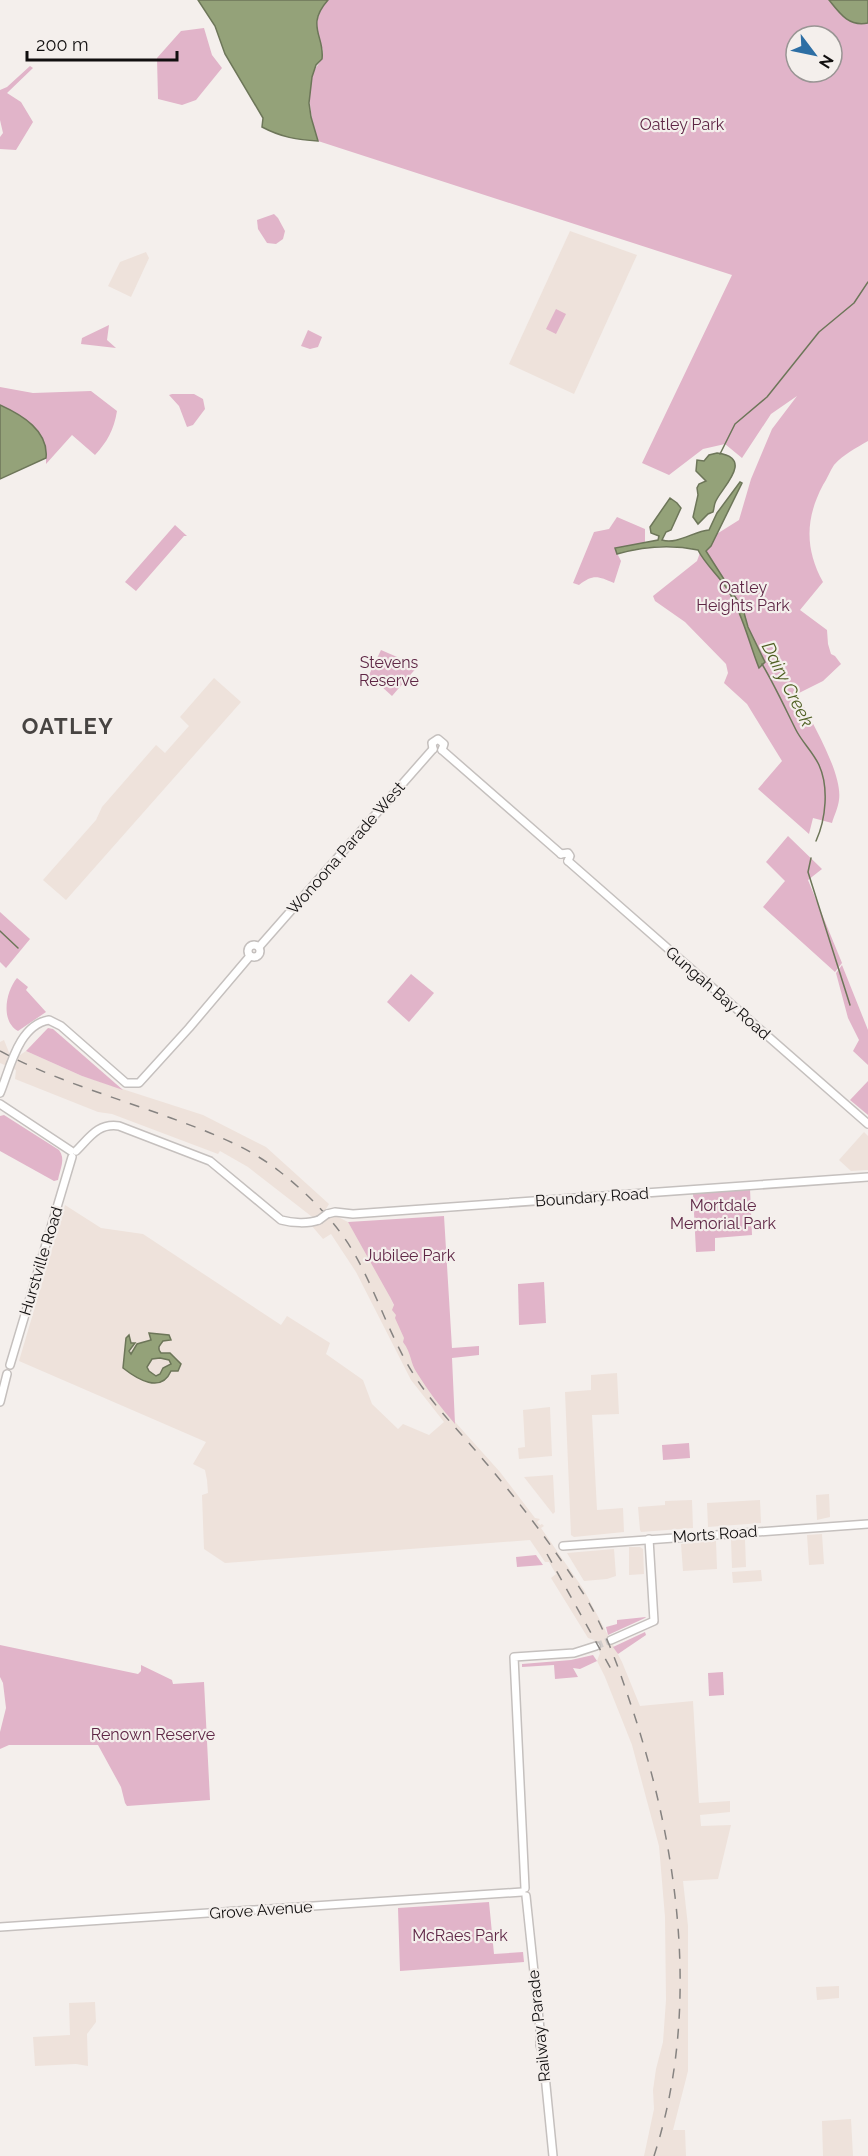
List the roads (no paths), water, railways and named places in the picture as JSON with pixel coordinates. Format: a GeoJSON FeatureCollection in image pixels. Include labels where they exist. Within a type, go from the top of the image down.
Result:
{"type":"FeatureCollection","features":[{"type":"Feature","properties":{"kind":"street"},"geometry":{"type":"LineString","coordinates":[[438,739],[444,744],[442,750],[437,752],[433,749],[432,743],[438,739]]}},
{"type":"Feature","properties":{"kind":"street","name":"Wonoona Parade West"},"geometry":{"type":"LineString","coordinates":[[0,1093],[19,1044],[34,1028],[49,1020],[61,1026],[124,1081],[132,1084],[144,1079],[250,956],[248,953],[250,947],[255,945],[259,947],[433,749]]}},
{"type":"Feature","properties":{"kind":"street","name":"Gungah Bay Road"},"geometry":{"type":"LineString","coordinates":[[442,750],[561,854],[568,853],[570,856],[568,861],[868,1124]]}},
{"type":"Feature","properties":{"kind":"street"},"geometry":{"type":"LineString","coordinates":[[0,1104],[73,1153]]}},
{"type":"Feature","properties":{"kind":"street","name":"Hurstville Road"},"geometry":{"type":"LineString","coordinates":[[0,1402],[7,1374],[13,1370],[10,1365],[73,1153],[100,1127],[119,1126],[210,1161],[281,1220],[293,1222],[319,1220]]}},
{"type":"Feature","properties":{"kind":"street","name":"Boundary Road"},"geometry":{"type":"LineString","coordinates":[[319,1220],[335,1212],[360,1214],[868,1177]]}},
{"type":"Feature","properties":{"kind":"street","name":"Morts Road"},"geometry":{"type":"LineString","coordinates":[[562,1546],[868,1524]]}},
{"type":"Feature","properties":{"kind":"street"},"geometry":{"type":"LineString","coordinates":[[611,1640],[654,1622],[649,1539]]}},
{"type":"Feature","properties":{"kind":"street","name":"Railway Parade"},"geometry":{"type":"LineString","coordinates":[[553,2156],[524,1892],[514,1657],[574,1653],[596,1647]]}},
{"type":"Feature","properties":{"kind":"street","name":"Grove Avenue"},"geometry":{"type":"LineString","coordinates":[[0,1927],[524,1892]]}},
{"type":"Feature","properties":{"kind":"waterway","name":"Dairy Creek"},"geometry":{"type":"LineString","coordinates":[[720,454],[735,424],[767,397],[819,332],[854,303],[868,282]]}},
{"type":"Feature","properties":{"kind":"waterway","name":"Dairy Creek"},"geometry":{"type":"LineString","coordinates":[[762,664],[801,739],[817,760],[822,774],[825,803],[816,841]]}},
{"type":"Feature","properties":{"kind":"waterway","name":"Dairy Creek"},"geometry":{"type":"LineString","coordinates":[[811,858],[808,872],[850,1005]]}},
{"type":"Feature","properties":{"kind":"waterway"},"geometry":{"type":"LineString","coordinates":[[0,931],[18,948]]}},
{"type":"Feature","properties":{"kind":"tunnel"},"geometry":{"type":"LineString","coordinates":[[596,1646],[611,1640]]}},
{"type":"Feature","properties":{"kind":"railway"},"geometry":{"type":"LineString","coordinates":[[0,1051],[63,1079],[227,1140],[267,1162],[299,1188],[327,1216],[351,1248],[399,1349],[418,1381],[524,1510],[561,1559],[592,1608],[619,1669],[651,1770],[673,1880],[679,1936],[680,1992],[677,2047],[668,2102],[654,2156]]}},
{"type":"Feature","properties":{"kind":"railway"},"geometry":{"type":"LineString","coordinates":[[547,1554],[611,1669]]}},
{"type":"Feature","properties":{"kind":"district","name":"OATLEY"},"geometry":{"type":"Point","coordinates":[68,726]}},
{"type":"Feature","properties":{"kind":"park label","name":"Oatley Park"},"geometry":{"type":"Point","coordinates":[682,124]}},
{"type":"Feature","properties":{"kind":"park label","name":"Oatley Heights Park"},"geometry":{"type":"Point","coordinates":[743,596]}},
{"type":"Feature","properties":{"kind":"park label","name":"Stevens Reserve"},"geometry":{"type":"Point","coordinates":[389,671]}},
{"type":"Feature","properties":{"kind":"park label","name":"Mortdale Memorial Park"},"geometry":{"type":"Point","coordinates":[723,1214]}},
{"type":"Feature","properties":{"kind":"park label","name":"Jubilee Park"},"geometry":{"type":"Point","coordinates":[410,1255]}},
{"type":"Feature","properties":{"kind":"park label","name":"Renown Reserve"},"geometry":{"type":"Point","coordinates":[153,1734]}},
{"type":"Feature","properties":{"kind":"park label","name":"McRaes Park"},"geometry":{"type":"Point","coordinates":[460,1935]}}]}
